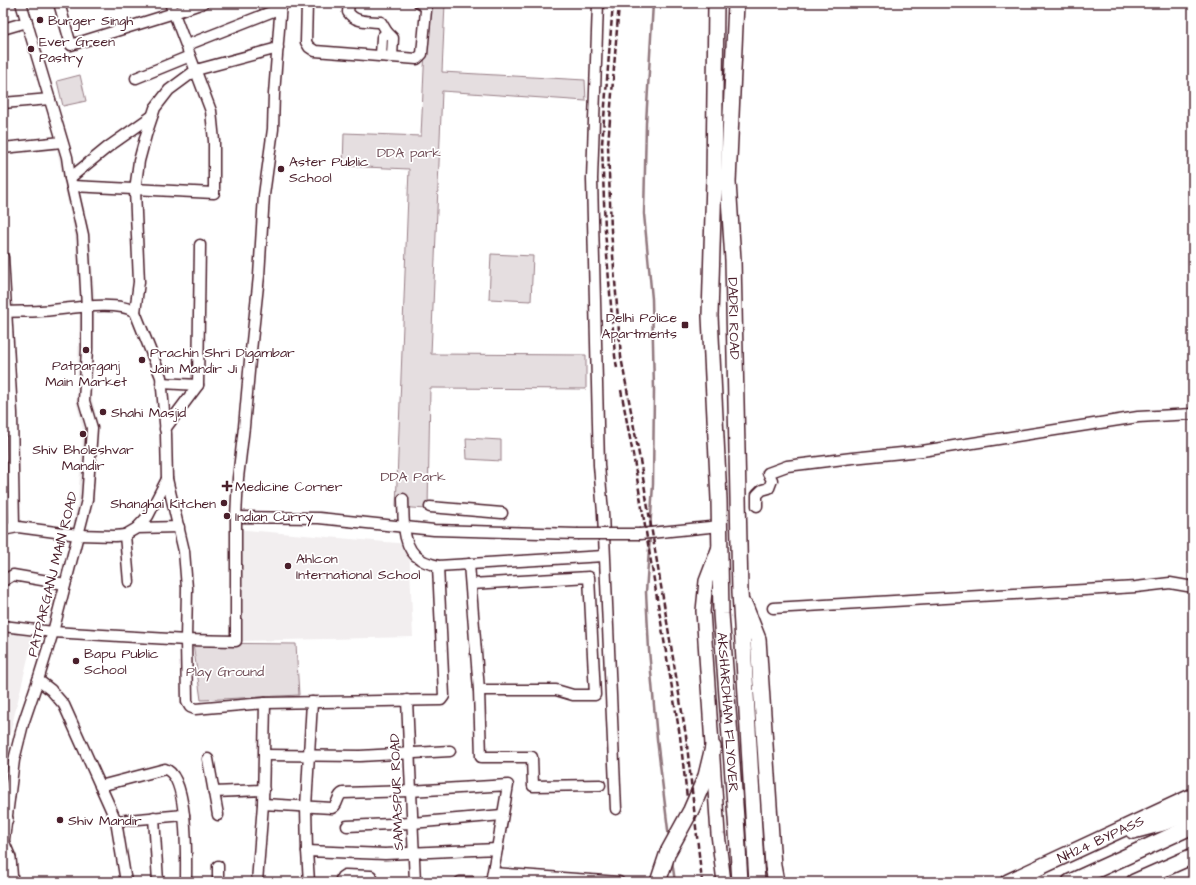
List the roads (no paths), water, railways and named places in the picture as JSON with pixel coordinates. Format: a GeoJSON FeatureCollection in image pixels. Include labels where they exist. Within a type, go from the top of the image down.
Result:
{"type":"FeatureCollection","features":[{"type":"Feature","properties":{"kind":"highway","name":"DADRI ROAD"},"geometry":{"type":"LineString","coordinates":[[716,3],[714,180],[710,316],[720,543]]}},
{"type":"Feature","properties":{"kind":"highway"},"geometry":{"type":"LineString","coordinates":[[734,45],[736,3]]}},
{"type":"Feature","properties":{"kind":"highway"},"geometry":{"type":"LineString","coordinates":[[734,45],[742,3]]}},
{"type":"Feature","properties":{"kind":"highway","name":"DADRI ROAD"},"geometry":{"type":"LineString","coordinates":[[734,45],[728,182],[733,260],[740,592]]}},
{"type":"Feature","properties":{"kind":"highway","name":"AKSHARDHAM FLYOVER"},"geometry":{"type":"LineString","coordinates":[[720,543],[721,614],[740,882]]}},
{"type":"Feature","properties":{"kind":"highway"},"geometry":{"type":"LineString","coordinates":[[740,592],[758,639],[772,858],[776,882]]}},
{"type":"Feature","properties":{"kind":"highway","name":"AKSHARDHAM FLYOVER"},"geometry":{"type":"LineString","coordinates":[[740,592],[757,882]]}},
{"type":"Feature","properties":{"kind":"highway"},"geometry":{"type":"LineString","coordinates":[[658,882],[668,852],[691,810],[706,776],[713,747]]}},
{"type":"Feature","properties":{"kind":"highway","name":"NH24 BYPASS"},"geometry":{"type":"LineString","coordinates":[[1008,882],[1193,796]]}},
{"type":"Feature","properties":{"kind":"highway"},"geometry":{"type":"LineString","coordinates":[[1099,839],[1163,823],[1193,812]]}},
{"type":"Feature","properties":{"kind":"highway"},"geometry":{"type":"LineString","coordinates":[[1070,882],[1193,826]]}},
{"type":"Feature","properties":{"kind":"highway"},"geometry":{"type":"LineString","coordinates":[[1134,882],[1193,856]]}},
{"type":"Feature","properties":{"kind":"main road"},"geometry":{"type":"LineString","coordinates":[[720,543],[706,581],[703,611],[718,834],[724,882]]}},
{"type":"Feature","properties":{"kind":"main road"},"geometry":{"type":"LineString","coordinates":[[3,846],[9,858],[11,882]]}},
{"type":"Feature","properties":{"kind":"street","name":"PATPARGANJ MAIN ROAD"},"geometry":{"type":"LineString","coordinates":[[3,846],[4,819],[22,724],[53,632],[87,500],[92,428],[84,402],[87,349],[87,307],[83,235],[67,157],[21,3]]}},
{"type":"Feature","properties":{"kind":"street"},"geometry":{"type":"LineString","coordinates":[[59,3],[71,45],[203,3]]}},
{"type":"Feature","properties":{"kind":"street"},"geometry":{"type":"LineString","coordinates":[[71,182],[135,190],[214,193],[214,141],[211,111],[170,3]]}},
{"type":"Feature","properties":{"kind":"street"},"geometry":{"type":"LineString","coordinates":[[307,3],[306,42],[309,47],[315,51],[417,58],[422,54],[426,10],[426,7],[419,3]]}},
{"type":"Feature","properties":{"kind":"street"},"geometry":{"type":"LineString","coordinates":[[349,3],[348,12],[355,19],[381,22],[393,38],[392,57]]}},
{"type":"Feature","properties":{"kind":"street"},"geometry":{"type":"LineString","coordinates":[[598,3],[592,179],[599,465],[603,513],[616,809]]}},
{"type":"Feature","properties":{"kind":"street"},"geometry":{"type":"LineString","coordinates":[[3,626],[53,632],[186,640],[236,641],[236,517],[238,478],[259,276],[264,195],[273,129],[274,94],[281,6],[187,45]]}},
{"type":"Feature","properties":{"kind":"street"},"geometry":{"type":"LineString","coordinates":[[3,29],[27,22]]}},
{"type":"Feature","properties":{"kind":"street"},"geometry":{"type":"LineString","coordinates":[[381,56],[382,37],[387,32]]}},
{"type":"Feature","properties":{"kind":"street"},"geometry":{"type":"LineString","coordinates":[[135,312],[139,282],[135,190],[139,161],[155,108],[169,90],[196,70],[278,48]]}},
{"type":"Feature","properties":{"kind":"street"},"geometry":{"type":"LineString","coordinates":[[136,78],[190,56]]}},
{"type":"Feature","properties":{"kind":"street"},"geometry":{"type":"LineString","coordinates":[[3,103],[50,99]]}},
{"type":"Feature","properties":{"kind":"street"},"geometry":{"type":"LineString","coordinates":[[71,182],[108,147],[152,116]]}},
{"type":"Feature","properties":{"kind":"street"},"geometry":{"type":"LineString","coordinates":[[3,148],[62,142]]}},
{"type":"Feature","properties":{"kind":"street"},"geometry":{"type":"LineString","coordinates":[[165,429],[198,385],[200,245]]}},
{"type":"Feature","properties":{"kind":"street"},"geometry":{"type":"LineString","coordinates":[[3,257],[8,452],[14,527]]}},
{"type":"Feature","properties":{"kind":"street"},"geometry":{"type":"LineString","coordinates":[[5,312],[114,306],[130,308],[135,312],[158,369],[161,383],[167,479],[184,551],[187,588],[187,702],[190,707],[195,709],[312,702],[441,700],[444,696],[438,566]]}},
{"type":"Feature","properties":{"kind":"street"},"geometry":{"type":"LineString","coordinates":[[161,383],[198,385]]}},
{"type":"Feature","properties":{"kind":"street"},"geometry":{"type":"LineString","coordinates":[[757,506],[757,495],[762,490],[769,488],[772,480],[768,473],[787,466],[922,451],[1138,417],[1193,414]]}},
{"type":"Feature","properties":{"kind":"street"},"geometry":{"type":"LineString","coordinates":[[3,530],[14,527],[78,535],[125,535],[137,528],[148,516],[167,479]]}},
{"type":"Feature","properties":{"kind":"street"},"geometry":{"type":"LineString","coordinates":[[403,499],[405,527],[409,550],[420,560],[438,566],[604,556]]}},
{"type":"Feature","properties":{"kind":"street"},"geometry":{"type":"LineString","coordinates":[[430,507],[502,513]]}},
{"type":"Feature","properties":{"kind":"street"},"geometry":{"type":"LineString","coordinates":[[236,517],[319,518],[434,530],[576,534],[640,534],[720,526]]}},
{"type":"Feature","properties":{"kind":"street"},"geometry":{"type":"LineString","coordinates":[[137,528],[179,527]]}},
{"type":"Feature","properties":{"kind":"street"},"geometry":{"type":"LineString","coordinates":[[125,535],[129,582]]}},
{"type":"Feature","properties":{"kind":"street"},"geometry":{"type":"LineString","coordinates":[[469,564],[478,690],[480,757],[532,757],[533,786],[600,785]]}},
{"type":"Feature","properties":{"kind":"street"},"geometry":{"type":"LineString","coordinates":[[3,581],[13,575],[66,584]]}},
{"type":"Feature","properties":{"kind":"street"},"geometry":{"type":"LineString","coordinates":[[471,584],[605,575]]}},
{"type":"Feature","properties":{"kind":"street"},"geometry":{"type":"LineString","coordinates":[[478,690],[556,690],[573,695],[595,695],[590,577]]}},
{"type":"Feature","properties":{"kind":"street"},"geometry":{"type":"LineString","coordinates":[[773,608],[1136,587],[1170,583],[1193,587]]}},
{"type":"Feature","properties":{"kind":"street"},"geometry":{"type":"LineString","coordinates":[[38,680],[51,690],[64,705],[116,821],[126,882]]}},
{"type":"Feature","properties":{"kind":"street","name":"SAMASPUR ROAD"},"geometry":{"type":"LineString","coordinates":[[407,700],[412,853],[415,882]]}},
{"type":"Feature","properties":{"kind":"street"},"geometry":{"type":"LineString","coordinates":[[308,882],[306,807],[312,702]]}},
{"type":"Feature","properties":{"kind":"street"},"geometry":{"type":"LineString","coordinates":[[257,882],[264,790],[265,704]]}},
{"type":"Feature","properties":{"kind":"street"},"geometry":{"type":"LineString","coordinates":[[265,755],[309,756],[450,751]]}},
{"type":"Feature","properties":{"kind":"street"},"geometry":{"type":"LineString","coordinates":[[208,759],[218,815]]}},
{"type":"Feature","properties":{"kind":"street"},"geometry":{"type":"LineString","coordinates":[[100,786],[165,769],[170,771],[175,776],[181,797],[186,829],[186,882]]}},
{"type":"Feature","properties":{"kind":"street"},"geometry":{"type":"LineString","coordinates":[[263,804],[306,807],[335,807],[339,797],[343,793],[410,791],[508,785],[492,879]]}},
{"type":"Feature","properties":{"kind":"street"},"geometry":{"type":"LineString","coordinates":[[214,792],[264,790]]}},
{"type":"Feature","properties":{"kind":"street"},"geometry":{"type":"LineString","coordinates":[[116,821],[184,815]]}},
{"type":"Feature","properties":{"kind":"street"},"geometry":{"type":"LineString","coordinates":[[347,826],[412,823],[502,815]]}},
{"type":"Feature","properties":{"kind":"street"},"geometry":{"type":"LineString","coordinates":[[154,817],[158,882]]}},
{"type":"Feature","properties":{"kind":"street"},"geometry":{"type":"LineString","coordinates":[[307,850],[385,854],[497,849]]}},
{"type":"Feature","properties":{"kind":"street"},"geometry":{"type":"LineString","coordinates":[[218,866],[218,882]]}},
{"type":"Feature","properties":{"kind":"street"},"geometry":{"type":"LineString","coordinates":[[340,882],[342,876],[366,875],[371,876],[374,882]]}},
{"type":"Feature","properties":{"kind":"street"},"geometry":{"type":"LineString","coordinates":[[460,882],[492,879],[619,882]]}},
{"type":"Feature","properties":{"kind":"waterway"},"geometry":{"type":"LineString","coordinates":[[650,531],[653,484],[654,390],[652,299],[644,214],[646,123],[653,3]]}},
{"type":"Feature","properties":{"kind":"waterway"},"geometry":{"type":"LineString","coordinates":[[650,536],[646,592],[649,650],[657,739],[669,838]]}},
{"type":"Feature","properties":{"kind":"waterway"},"geometry":{"type":"LineString","coordinates":[[672,861],[675,882]]}},
{"type":"Feature","properties":{"kind":"railway"},"geometry":{"type":"LineString","coordinates":[[613,3],[602,144],[605,230],[617,368]]}},
{"type":"Feature","properties":{"kind":"railway"},"geometry":{"type":"LineString","coordinates":[[619,3],[608,145],[611,230],[621,357],[640,460],[686,736],[702,882]]}},
{"type":"Feature","properties":{"kind":"railway"},"geometry":{"type":"LineString","coordinates":[[621,390],[680,736],[687,798]]}},
{"type":"Feature","properties":{"kind":"place","name":"Burger Singh"},"geometry":{"type":"Point","coordinates":[40,20]}},
{"type":"Feature","properties":{"kind":"place","name":"Ever Green Pastry"},"geometry":{"type":"Point","coordinates":[31,49]}},
{"type":"Feature","properties":{"kind":"place","name":"Aster Public School"},"geometry":{"type":"Point","coordinates":[281,169]}},
{"type":"Feature","properties":{"kind":"place","name":"Delhi Police Apartments"},"geometry":{"type":"Point","coordinates":[685,325]}},
{"type":"Feature","properties":{"kind":"place","name":"Patparganj Main Market"},"geometry":{"type":"Point","coordinates":[86,350]}},
{"type":"Feature","properties":{"kind":"place","name":"Prachin Shri Digambar Jain Mandir Ji"},"geometry":{"type":"Point","coordinates":[142,360]}},
{"type":"Feature","properties":{"kind":"place","name":"Shahi Masjid"},"geometry":{"type":"Point","coordinates":[103,412]}},
{"type":"Feature","properties":{"kind":"place","name":"Shiv Bholeshvar Mandir"},"geometry":{"type":"Point","coordinates":[83,434]}},
{"type":"Feature","properties":{"kind":"place","name":"Medicine Corner"},"geometry":{"type":"Point","coordinates":[227,486]}},
{"type":"Feature","properties":{"kind":"place","name":"Shanghai Kitchen"},"geometry":{"type":"Point","coordinates":[224,503]}},
{"type":"Feature","properties":{"kind":"place","name":"Indian Curry"},"geometry":{"type":"Point","coordinates":[227,516]}},
{"type":"Feature","properties":{"kind":"place","name":"Ahlcon International School"},"geometry":{"type":"Point","coordinates":[288,566]}},
{"type":"Feature","properties":{"kind":"place","name":"Bapu Public School"},"geometry":{"type":"Point","coordinates":[76,661]}},
{"type":"Feature","properties":{"kind":"place","name":"Shiv Mandir"},"geometry":{"type":"Point","coordinates":[60,820]}},
{"type":"Feature","properties":{"kind":"park label","name":"DDA park"},"geometry":{"type":"Point","coordinates":[409,152]}},
{"type":"Feature","properties":{"kind":"park label","name":"DDA Park"},"geometry":{"type":"Point","coordinates":[413,476]}},
{"type":"Feature","properties":{"kind":"park label","name":"Play Ground"},"geometry":{"type":"Point","coordinates":[225,671]}}]}
